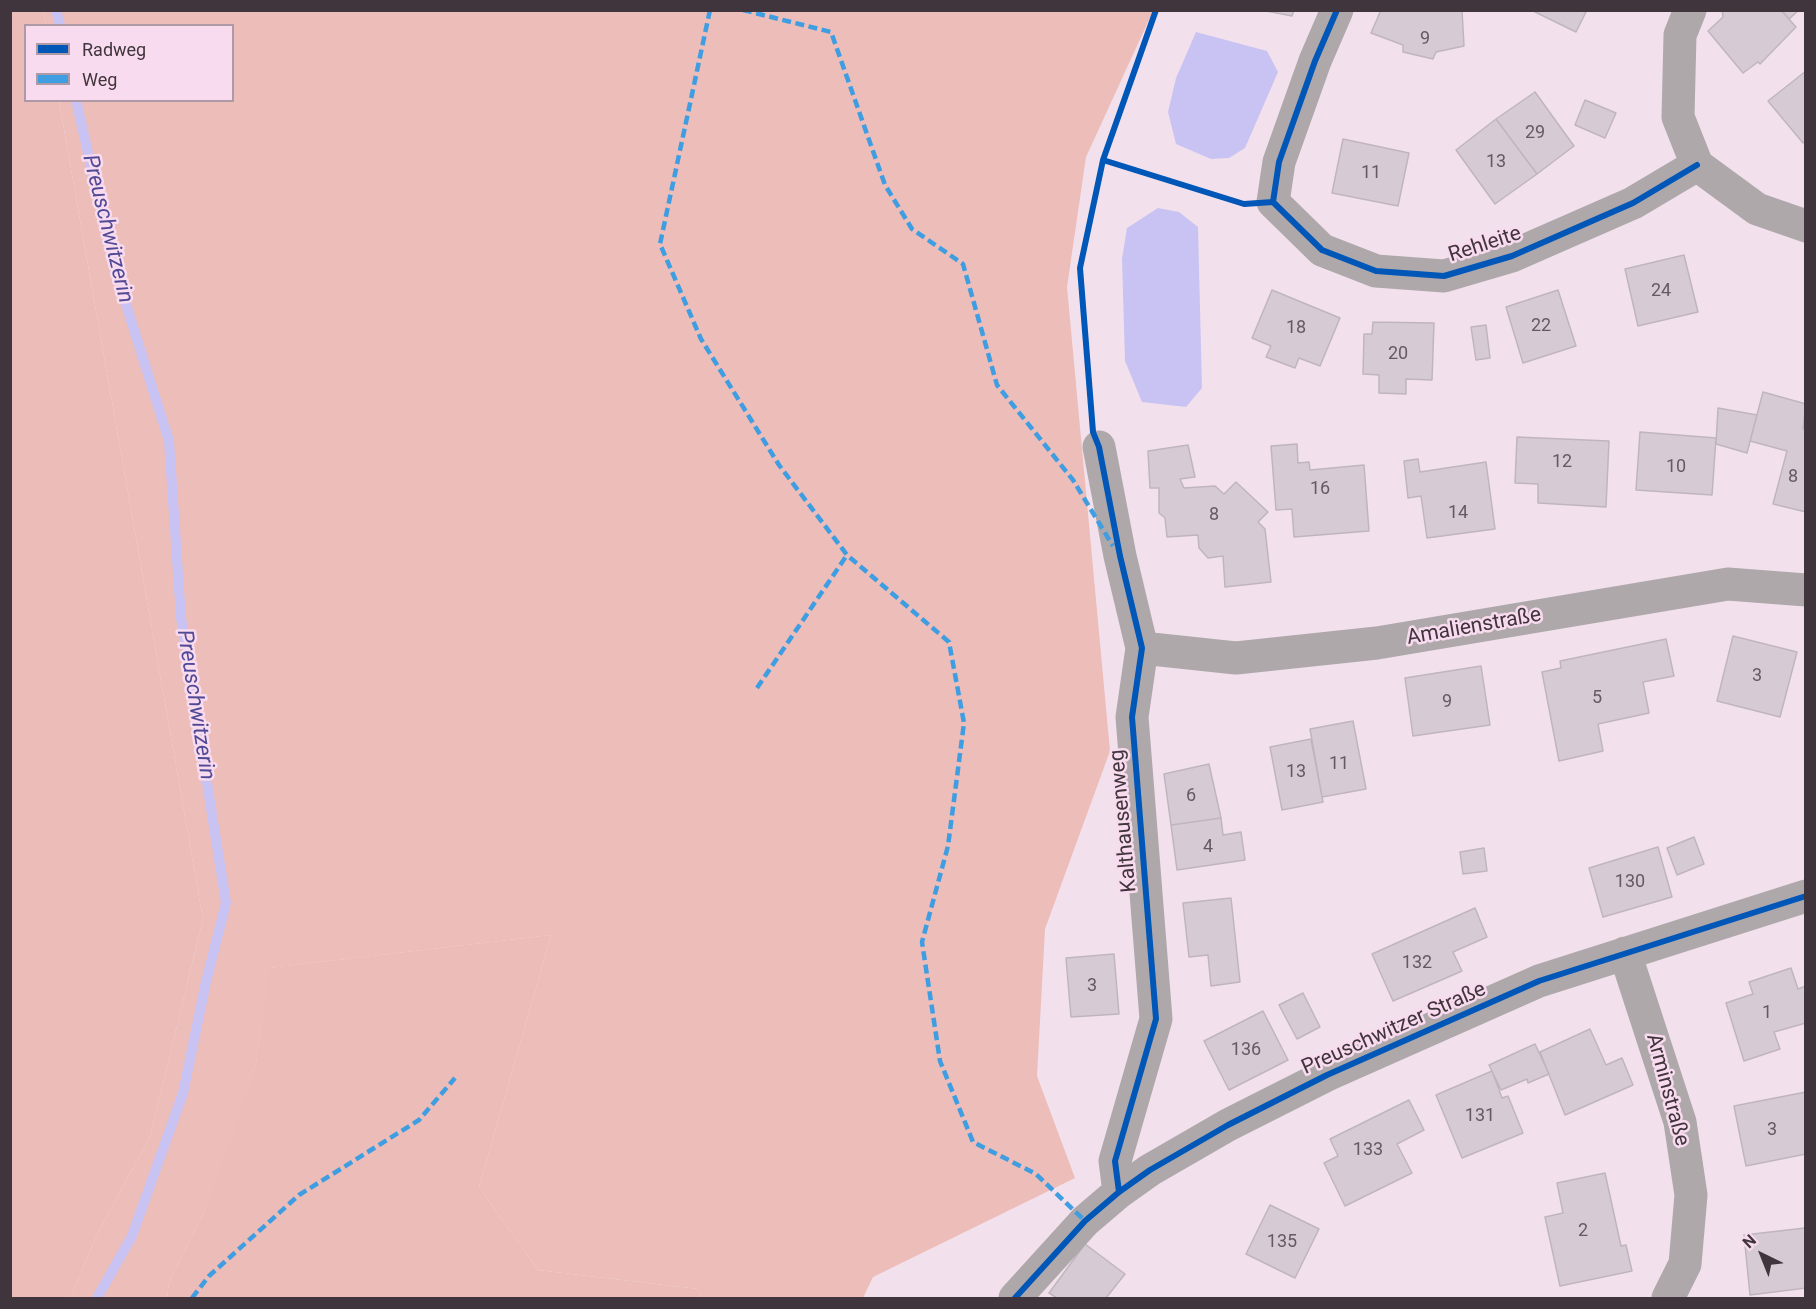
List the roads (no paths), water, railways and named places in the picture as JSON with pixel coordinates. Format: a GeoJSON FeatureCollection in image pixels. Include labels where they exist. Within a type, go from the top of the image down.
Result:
{"type":"FeatureCollection","features":[{"type":"Feature","properties":{"kind":"street","name":"Rehleite"},"geometry":{"type":"LineString","coordinates":[[1337,10],[1315,61],[1280,162],[1273,202],[1322,250],[1376,271],[1444,276],[1512,256],[1633,203],[1697,165]]}},
{"type":"Feature","properties":{"kind":"street"},"geometry":{"type":"LineString","coordinates":[[1690,10],[1680,35],[1678,117],[1697,165],[1758,209],[1806,226]]}},
{"type":"Feature","properties":{"kind":"street","name":"Kalthausenweg"},"geometry":{"type":"LineString","coordinates":[[1099,447],[1120,556],[1142,648],[1132,717],[1156,1019],[1115,1161],[1119,1192]]}},
{"type":"Feature","properties":{"kind":"street","name":"Amalienstraße"},"geometry":{"type":"LineString","coordinates":[[1142,648],[1236,658],[1377,643],[1728,584],[1806,590]]}},
{"type":"Feature","properties":{"kind":"street","name":"Preuschwitzer Straße"},"geometry":{"type":"LineString","coordinates":[[1015,1299],[1085,1221],[1119,1192],[1150,1170],[1228,1125],[1327,1076],[1539,981],[1806,896]]}},
{"type":"Feature","properties":{"kind":"street","name":"Arminstraße"},"geometry":{"type":"LineString","coordinates":[[1625,953],[1680,1122],[1691,1195],[1685,1264],[1668,1299]]}},
{"type":"Feature","properties":{"kind":"waterway","name":"Preuschwitzerin"},"geometry":{"type":"LineString","coordinates":[[56,10],[60,24]]}},
{"type":"Feature","properties":{"kind":"waterway","name":"Preuschwitzerin"},"geometry":{"type":"LineString","coordinates":[[76,102],[113,263],[169,441],[181,618],[226,903],[206,982],[183,1093],[132,1236],[97,1298]]}}]}
